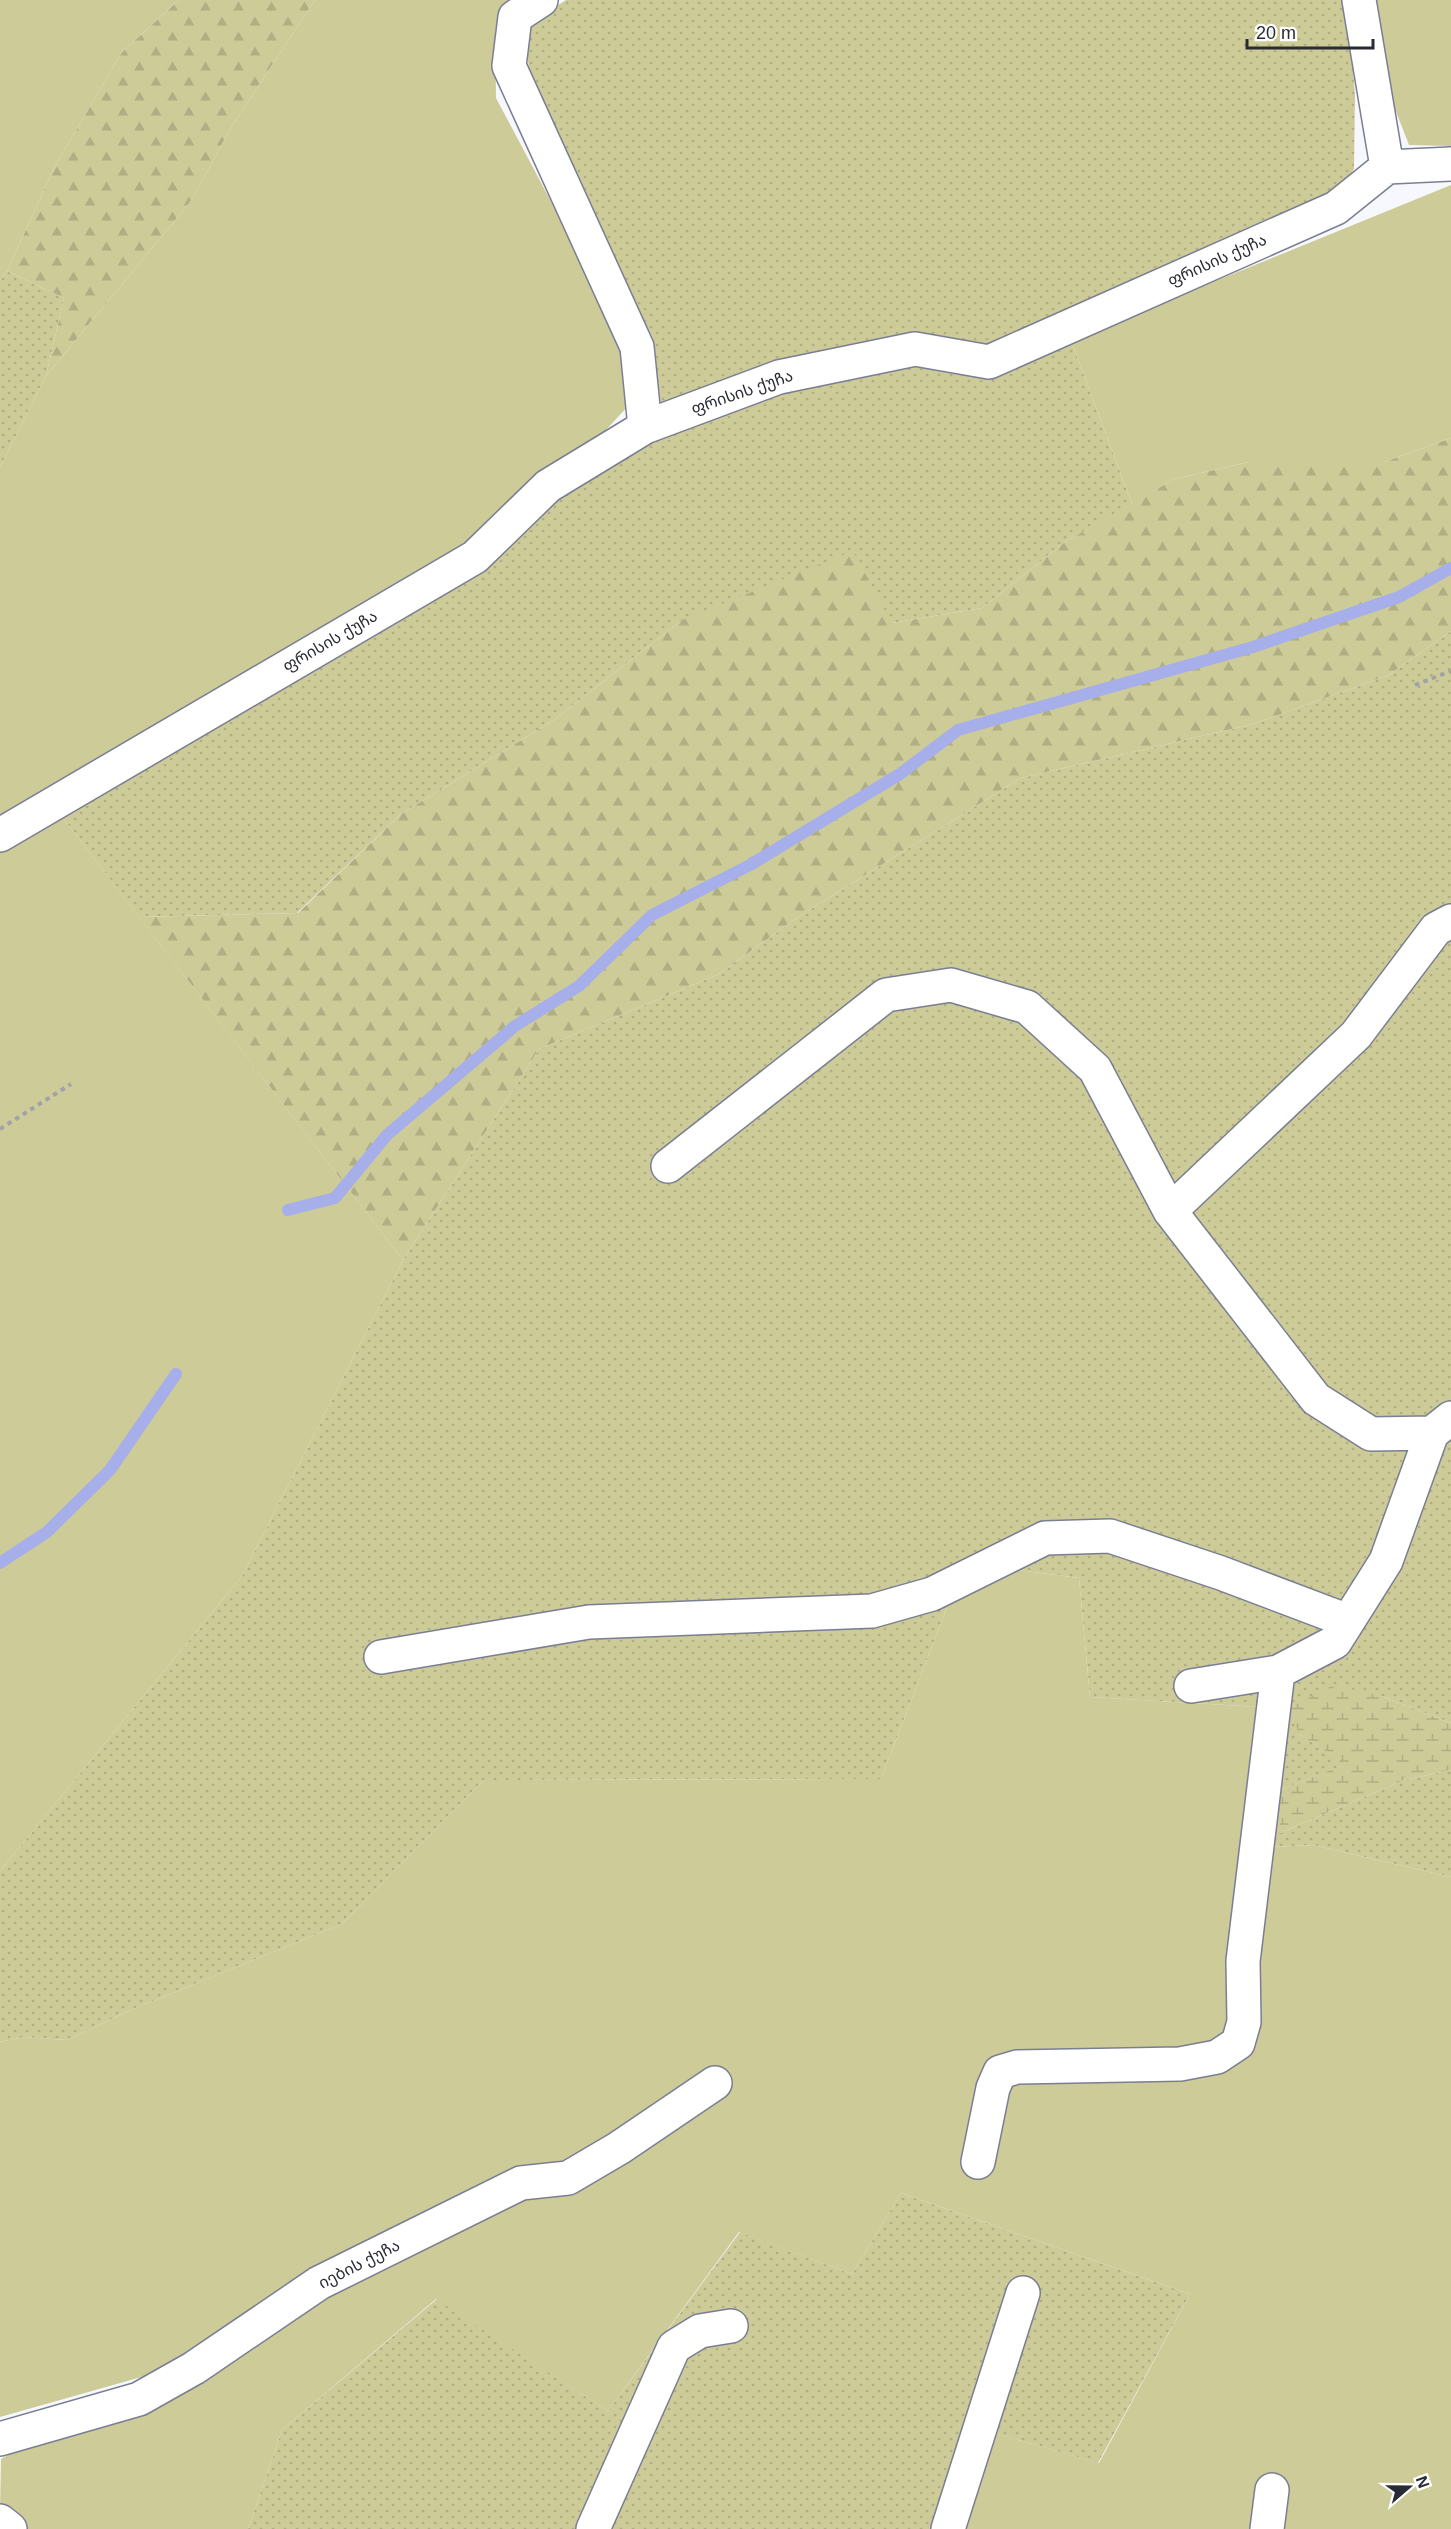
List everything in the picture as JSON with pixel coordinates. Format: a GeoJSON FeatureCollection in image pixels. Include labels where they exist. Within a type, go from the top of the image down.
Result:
{"type":"FeatureCollection","features":[{"type":"Feature","properties":{"kind":"street"},"geometry":{"type":"LineString","coordinates":[[541,0],[515,17],[509,66],[637,347],[645,427]]}},
{"type":"Feature","properties":{"kind":"street"},"geometry":{"type":"LineString","coordinates":[[1359,0],[1387,168],[1451,164]]}},
{"type":"Feature","properties":{"kind":"street","name":"ფრისის ქუჩა"},"geometry":{"type":"LineString","coordinates":[[0,836],[475,557],[548,486],[645,427],[779,377],[915,349],[988,362],[1336,208],[1387,168]]}},
{"type":"Feature","properties":{"kind":"street"},"geometry":{"type":"LineString","coordinates":[[1170,1211],[1356,1035],[1436,929],[1451,921]]}},
{"type":"Feature","properties":{"kind":"street"},"geometry":{"type":"LineString","coordinates":[[668,1166],[886,995],[951,985],[1027,1007],[1095,1069],[1170,1211],[1316,1399],[1371,1434],[1442,1426],[1386,1561],[1335,1642],[1278,1672],[1191,1686]]}},
{"type":"Feature","properties":{"kind":"street"},"geometry":{"type":"LineString","coordinates":[[381,1657],[589,1622],[872,1611],[932,1594],[1046,1538],[1110,1536],[1221,1573],[1348,1622]]}},
{"type":"Feature","properties":{"kind":"street"},"geometry":{"type":"LineString","coordinates":[[978,2162],[993,2088],[1000,2072],[1017,2067],[1180,2064],[1216,2057],[1238,2043],[1244,2022],[1243,1961],[1278,1672]]}},
{"type":"Feature","properties":{"kind":"street","name":"იების ქუჩა"},"geometry":{"type":"LineString","coordinates":[[0,2439],[140,2399],[194,2368],[319,2283],[521,2183],[568,2178],[619,2148],[715,2083]]}},
{"type":"Feature","properties":{"kind":"street"},"geometry":{"type":"LineString","coordinates":[[948,2529],[1023,2293]]}},
{"type":"Feature","properties":{"kind":"street"},"geometry":{"type":"LineString","coordinates":[[593,2529],[674,2347],[700,2331],[731,2326]]}},
{"type":"Feature","properties":{"kind":"street"},"geometry":{"type":"LineString","coordinates":[[1267,2529],[1272,2490]]}},
{"type":"Feature","properties":{"kind":"street"},"geometry":{"type":"LineString","coordinates":[[0,2521],[10,2529]]}},
{"type":"Feature","properties":{"kind":"path"},"geometry":{"type":"LineString","coordinates":[[1415,685],[1451,671]]}},
{"type":"Feature","properties":{"kind":"path"},"geometry":{"type":"LineString","coordinates":[[0,1129],[71,1084]]}},
{"type":"Feature","properties":{"kind":"green space"},"geometry":{"type":"Polygon","coordinates":[[[0,0],[179,0],[122,52],[55,166],[7,271],[0,280],[0,0]]]}},
{"type":"Feature","properties":{"kind":"green space"},"geometry":{"type":"Polygon","coordinates":[[[179,0],[315,0],[232,126],[191,201],[46,376],[64,298],[7,271],[55,166],[122,52],[179,0]]]}},
{"type":"Feature","properties":{"kind":"green space"},"geometry":{"type":"Polygon","coordinates":[[[315,0],[513,0],[508,3],[495,31],[496,98],[622,335],[631,403],[604,432],[548,474],[475,549],[0,820],[0,467],[46,376],[191,201],[232,126],[315,0]]]}},
{"type":"Feature","properties":{"kind":"green space"},"geometry":{"type":"Polygon","coordinates":[[[566,0],[1348,0],[1355,95],[1354,169],[1335,199],[1001,347],[661,405],[653,338],[532,93],[526,45],[532,22],[566,0]]]}},
{"type":"Feature","properties":{"kind":"green space"},"geometry":{"type":"Polygon","coordinates":[[[1375,0],[1451,0],[1451,146],[1409,145],[1395,109],[1375,0]]]}},
{"type":"Feature","properties":{"kind":"green space"},"geometry":{"type":"Polygon","coordinates":[[[1451,185],[1451,438],[1384,462],[1249,462],[1174,479],[1132,504],[1071,340],[1451,185]]]}},
{"type":"Feature","properties":{"kind":"green space"},"geometry":{"type":"Polygon","coordinates":[[[7,271],[64,298],[46,376],[0,467],[0,280],[7,271]]]}},
{"type":"Feature","properties":{"kind":"green space"},"geometry":{"type":"Polygon","coordinates":[[[1071,340],[1132,504],[1065,542],[982,608],[892,623],[682,620],[554,720],[401,814],[297,913],[139,917],[60,814],[556,501],[654,435],[774,387],[1071,340]]]}},
{"type":"Feature","properties":{"kind":"green space"},"geometry":{"type":"Polygon","coordinates":[[[1451,438],[1451,631],[1389,675],[1253,724],[1021,778],[798,917],[719,974],[539,1049],[403,1260],[139,917],[298,913],[401,814],[554,720],[682,620],[853,551],[892,623],[982,608],[1065,542],[1174,479],[1249,462],[1384,462],[1451,438]]]}},
{"type":"Feature","properties":{"kind":"green space"},"geometry":{"type":"Polygon","coordinates":[[[1451,631],[1451,1723],[1381,1696],[1299,1734],[1347,1764],[1280,1790],[1280,1833],[1404,1780],[1451,1770],[1451,1877],[1313,1845],[1249,1848],[1260,1707],[1090,1697],[1079,1578],[964,1563],[881,1779],[484,1780],[342,1924],[133,2009],[67,2040],[24,2037],[0,2042],[0,1871],[242,1576],[403,1260],[539,1049],[719,974],[798,917],[1021,778],[1253,724],[1389,675],[1451,631]]]}},
{"type":"Feature","properties":{"kind":"green space"},"geometry":{"type":"Polygon","coordinates":[[[60,814],[403,1260],[242,1576],[0,1871],[0,850],[60,814]]]}},
{"type":"Feature","properties":{"kind":"green space"},"geometry":{"type":"Polygon","coordinates":[[[964,1563],[1079,1578],[1090,1697],[1260,1707],[1249,1848],[1313,1845],[1451,1877],[1451,2529],[952,2529],[987,2431],[1099,2463],[1190,2294],[901,2193],[852,2274],[739,2232],[608,2411],[436,2299],[282,2430],[248,2529],[27,2529],[0,2511],[1,2459],[30,2443],[148,2407],[311,2275],[152,2374],[0,2417],[0,2042],[24,2037],[67,2040],[133,2009],[342,1924],[484,1780],[881,1779],[964,1563]]]}},
{"type":"Feature","properties":{"kind":"green space"},"geometry":{"type":"Polygon","coordinates":[[[1334,1685],[1381,1696],[1451,1723],[1451,1770],[1404,1780],[1280,1833],[1280,1790],[1346,1764],[1299,1734],[1289,1708],[1334,1685]]]}},
{"type":"Feature","properties":{"kind":"green space"},"geometry":{"type":"Polygon","coordinates":[[[901,2193],[1190,2294],[1098,2463],[987,2431],[954,2529],[248,2529],[282,2430],[437,2299],[608,2411],[740,2232],[852,2274],[901,2193]]]}},
{"type":"Feature","properties":{"kind":"waterway"},"geometry":{"type":"LineString","coordinates":[[288,1210],[335,1198],[387,1135],[515,1026],[579,986],[652,915],[750,865],[900,774],[958,730],[1253,647],[1399,597],[1451,568]]}},
{"type":"Feature","properties":{"kind":"waterway"},"geometry":{"type":"LineString","coordinates":[[0,1563],[47,1532],[110,1470],[176,1374]]}}]}
